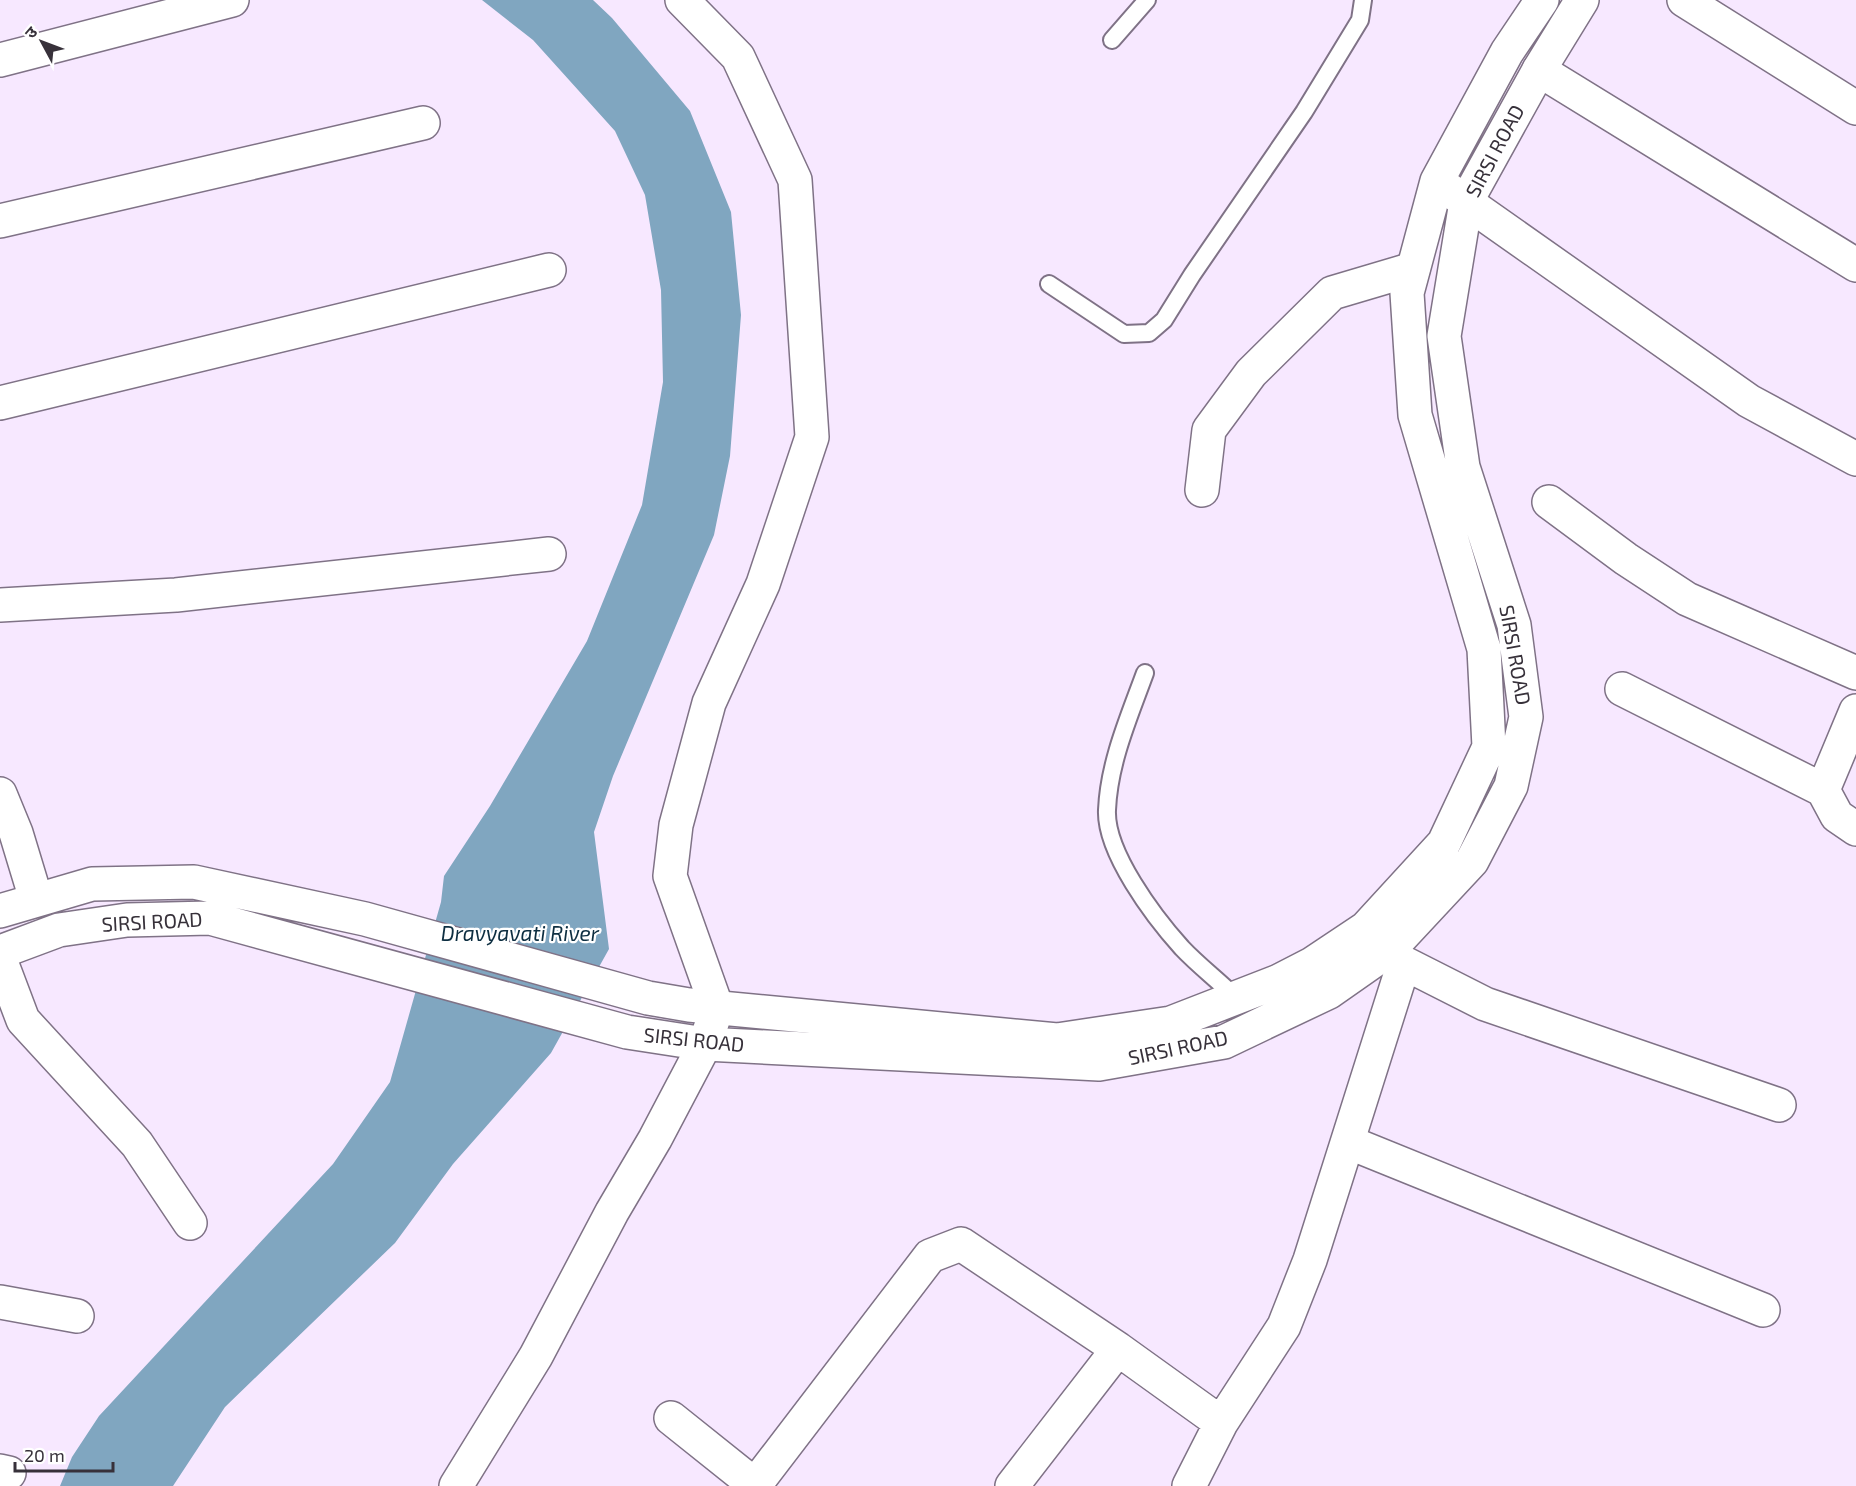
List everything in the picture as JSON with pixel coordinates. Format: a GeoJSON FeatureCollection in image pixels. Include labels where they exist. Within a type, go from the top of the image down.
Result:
{"type":"FeatureCollection","features":[{"type":"Feature","properties":{"kind":"street"},"geometry":{"type":"LineString","coordinates":[[0,60],[232,0]]}},
{"type":"Feature","properties":{"kind":"street"},"geometry":{"type":"LineString","coordinates":[[456,1486],[536,1356],[705,1044],[717,1008],[670,876],[676,825],[709,703],[763,584],[812,437],[795,180],[738,57],[682,0]]}},
{"type":"Feature","properties":{"kind":"street","name":"SIRSI ROAD"},"geometry":{"type":"LineString","coordinates":[[0,911],[92,884],[194,882],[365,919],[648,998],[717,1008],[1057,1040],[1171,1023],[1279,981],[1312,964],[1386,947],[1444,843],[1489,747],[1484,649],[1415,415],[1407,293],[1437,181],[1507,52],[1542,0]]}},
{"type":"Feature","properties":{"kind":"street","name":"SIRSI ROAD"},"geometry":{"type":"LineString","coordinates":[[0,952],[59,930],[127,920],[210,918],[344,957],[627,1032],[705,1044],[1099,1064],[1224,1042],[1329,992],[1386,947],[1472,861],[1511,786],[1526,717],[1514,625],[1463,467],[1444,336],[1466,202],[1539,70],[1582,0]]}},
{"type":"Feature","properties":{"kind":"street"},"geometry":{"type":"LineString","coordinates":[[1684,0],[1856,108]]}},
{"type":"Feature","properties":{"kind":"street"},"geometry":{"type":"LineString","coordinates":[[1539,70],[1856,265]]}},
{"type":"Feature","properties":{"kind":"street"},"geometry":{"type":"LineString","coordinates":[[0,221],[423,123]]}},
{"type":"Feature","properties":{"kind":"street"},"geometry":{"type":"LineString","coordinates":[[1437,181],[1749,401],[1856,459]]}},
{"type":"Feature","properties":{"kind":"street"},"geometry":{"type":"LineString","coordinates":[[1202,490],[1209,430],[1251,374],[1332,293],[1413,269]]}},
{"type":"Feature","properties":{"kind":"street"},"geometry":{"type":"LineString","coordinates":[[0,403],[549,270]]}},
{"type":"Feature","properties":{"kind":"street"},"geometry":{"type":"LineString","coordinates":[[1549,502],[1626,560],[1687,599],[1856,673]]}},
{"type":"Feature","properties":{"kind":"street"},"geometry":{"type":"LineString","coordinates":[[0,605],[176,595],[549,554]]}},
{"type":"Feature","properties":{"kind":"street"},"geometry":{"type":"LineString","coordinates":[[1622,689],[1823,790],[1837,816],[1856,829]]}},
{"type":"Feature","properties":{"kind":"street"},"geometry":{"type":"LineString","coordinates":[[1823,790],[1856,711]]}},
{"type":"Feature","properties":{"kind":"street"},"geometry":{"type":"LineString","coordinates":[[0,794],[16,833],[36,899]]}},
{"type":"Feature","properties":{"kind":"street"},"geometry":{"type":"LineString","coordinates":[[1189,1486],[1221,1423],[1284,1326],[1310,1260],[1348,1142],[1386,947],[1485,1004],[1779,1105]]}},
{"type":"Feature","properties":{"kind":"street"},"geometry":{"type":"LineString","coordinates":[[0,959],[23,1020],[137,1143],[190,1223]]}},
{"type":"Feature","properties":{"kind":"street"},"geometry":{"type":"LineString","coordinates":[[1348,1142],[1763,1310]]}},
{"type":"Feature","properties":{"kind":"street"},"geometry":{"type":"LineString","coordinates":[[671,1418],[756,1486],[930,1256],[961,1244],[1118,1349],[1221,1423]]}},
{"type":"Feature","properties":{"kind":"street"},"geometry":{"type":"LineString","coordinates":[[0,1302],[77,1316]]}},
{"type":"Feature","properties":{"kind":"street"},"geometry":{"type":"LineString","coordinates":[[1012,1486],[1118,1349]]}},
{"type":"Feature","properties":{"kind":"lane"},"geometry":{"type":"LineString","coordinates":[[1112,40],[1147,0]]}},
{"type":"Feature","properties":{"kind":"lane"},"geometry":{"type":"LineString","coordinates":[[1049,284],[1124,334],[1149,333],[1164,320],[1192,275],[1304,112],[1360,20],[1363,0]]}},
{"type":"Feature","properties":{"kind":"lane"},"geometry":{"type":"LineString","coordinates":[[1144,673],[1114,761],[1106,811],[1111,845],[1138,890],[1182,948],[1236,998]]}},
{"type":"Feature","properties":{"kind":"water","name":"Dravyavati River"},"geometry":{"type":"Polygon","coordinates":[[[482,0],[593,0],[612,18],[690,111],[731,212],[741,315],[730,456],[714,535],[613,776],[594,832],[609,949],[551,1053],[453,1164],[395,1243],[225,1407],[173,1486],[60,1486],[72,1457],[99,1416],[333,1164],[390,1082],[441,902],[444,876],[490,806],[587,641],[642,505],[663,382],[661,290],[645,195],[615,131],[533,40],[482,0]]]}}]}
